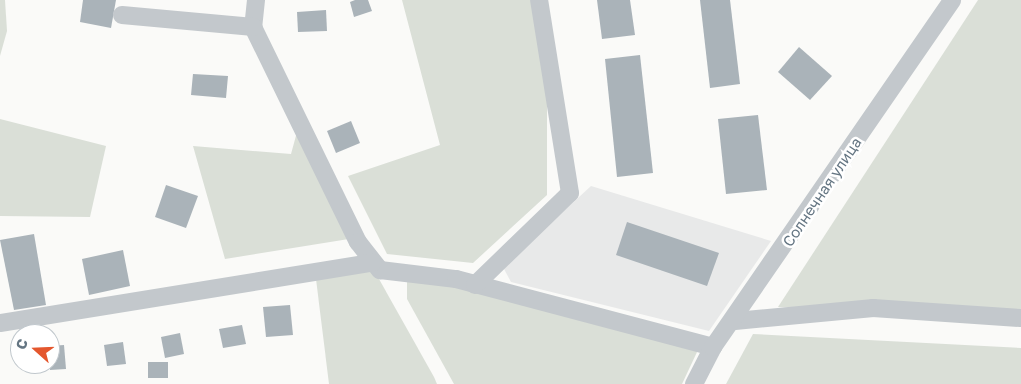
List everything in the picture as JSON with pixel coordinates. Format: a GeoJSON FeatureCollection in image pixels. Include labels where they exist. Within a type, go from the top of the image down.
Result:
{"type":"FeatureCollection","features":[{"type":"Feature","properties":{"kind":"street"},"geometry":{"type":"LineString","coordinates":[[256,0],[253,28],[358,242],[380,270],[475,285],[713,347]]}},
{"type":"Feature","properties":{"kind":"street"},"geometry":{"type":"LineString","coordinates":[[475,285],[570,193],[539,0]]}},
{"type":"Feature","properties":{"kind":"street","name":"Солнечная улица"},"geometry":{"type":"LineString","coordinates":[[694,384],[713,347],[735,321],[952,0]]}},
{"type":"Feature","properties":{"kind":"street"},"geometry":{"type":"LineString","coordinates":[[122,15],[253,28]]}},
{"type":"Feature","properties":{"kind":"street"},"geometry":{"type":"LineString","coordinates":[[0,323],[372,262]]}},
{"type":"Feature","properties":{"kind":"street"},"geometry":{"type":"LineString","coordinates":[[735,321],[873,308],[1021,318]]}},
{"type":"Feature","properties":{"kind":"shaded area"},"geometry":{"type":"Polygon","coordinates":[[[0,0],[5,0],[7,31],[0,56],[0,0]]]}},
{"type":"Feature","properties":{"kind":"shaded area"},"geometry":{"type":"Polygon","coordinates":[[[402,0],[533,0],[547,67],[547,195],[473,263],[387,254],[348,176],[440,145],[402,0]]]}},
{"type":"Feature","properties":{"kind":"shaded area"},"geometry":{"type":"Polygon","coordinates":[[[978,0],[1021,0],[1021,320],[778,307],[978,0]]]}},
{"type":"Feature","properties":{"kind":"shaded area"},"geometry":{"type":"Polygon","coordinates":[[[0,119],[106,146],[90,217],[0,216],[0,119]]]}},
{"type":"Feature","properties":{"kind":"shaded area"},"geometry":{"type":"Polygon","coordinates":[[[297,132],[355,238],[225,259],[193,146],[291,154],[297,132]]]}},
{"type":"Feature","properties":{"kind":"shaded area"},"geometry":{"type":"Polygon","coordinates":[[[591,186],[771,241],[709,331],[511,282],[503,267],[591,186]]]}},
{"type":"Feature","properties":{"kind":"shaded area"},"geometry":{"type":"Polygon","coordinates":[[[370,263],[437,384],[329,384],[315,271],[370,263]]]}},
{"type":"Feature","properties":{"kind":"shaded area"},"geometry":{"type":"Polygon","coordinates":[[[407,280],[474,289],[698,350],[682,384],[454,384],[407,299],[407,280]]]}},
{"type":"Feature","properties":{"kind":"shaded area"},"geometry":{"type":"Polygon","coordinates":[[[753,334],[1021,348],[1021,384],[726,384],[753,334]]]}},
{"type":"Feature","properties":{"kind":"building"},"geometry":{"type":"Polygon","coordinates":[[[83,0],[116,0],[111,28],[80,22],[83,0]]]}},
{"type":"Feature","properties":{"kind":"building"},"geometry":{"type":"Polygon","coordinates":[[[368,0],[372,11],[354,17],[350,2],[368,0]]]}},
{"type":"Feature","properties":{"kind":"building"},"geometry":{"type":"Polygon","coordinates":[[[597,0],[630,0],[635,35],[602,39],[597,0]]]}},
{"type":"Feature","properties":{"kind":"building"},"geometry":{"type":"Polygon","coordinates":[[[700,0],[730,0],[740,84],[710,88],[700,0]]]}},
{"type":"Feature","properties":{"kind":"building"},"geometry":{"type":"Polygon","coordinates":[[[326,10],[327,31],[298,32],[297,12],[326,10]]]}},
{"type":"Feature","properties":{"kind":"building"},"geometry":{"type":"Polygon","coordinates":[[[799,47],[832,76],[810,100],[778,72],[799,47]]]}},
{"type":"Feature","properties":{"kind":"building"},"geometry":{"type":"Polygon","coordinates":[[[640,55],[653,173],[617,177],[605,59],[640,55]]]}},
{"type":"Feature","properties":{"kind":"building"},"geometry":{"type":"Polygon","coordinates":[[[193,74],[228,76],[226,98],[191,95],[193,74]]]}},
{"type":"Feature","properties":{"kind":"building"},"geometry":{"type":"Polygon","coordinates":[[[758,115],[767,190],[726,194],[718,119],[758,115]]]}},
{"type":"Feature","properties":{"kind":"building"},"geometry":{"type":"Polygon","coordinates":[[[351,121],[360,143],[336,153],[327,131],[351,121]]]}},
{"type":"Feature","properties":{"kind":"building"},"geometry":{"type":"Polygon","coordinates":[[[166,185],[198,196],[186,228],[155,217],[166,185]]]}},
{"type":"Feature","properties":{"kind":"building"},"geometry":{"type":"Polygon","coordinates":[[[627,222],[719,253],[707,286],[616,255],[627,222]]]}},
{"type":"Feature","properties":{"kind":"building"},"geometry":{"type":"Polygon","coordinates":[[[34,234],[46,305],[14,310],[0,240],[34,234]]]}},
{"type":"Feature","properties":{"kind":"building"},"geometry":{"type":"Polygon","coordinates":[[[123,250],[130,286],[89,295],[82,259],[123,250]]]}},
{"type":"Feature","properties":{"kind":"building"},"geometry":{"type":"Polygon","coordinates":[[[290,305],[293,335],[266,337],[263,307],[290,305]]]}},
{"type":"Feature","properties":{"kind":"building"},"geometry":{"type":"Polygon","coordinates":[[[242,325],[246,344],[223,348],[219,329],[242,325]]]}},
{"type":"Feature","properties":{"kind":"building"},"geometry":{"type":"Polygon","coordinates":[[[180,333],[184,354],[165,358],[161,337],[180,333]]]}},
{"type":"Feature","properties":{"kind":"building"},"geometry":{"type":"Polygon","coordinates":[[[123,342],[126,364],[107,366],[104,345],[123,342]]]}},
{"type":"Feature","properties":{"kind":"building"},"geometry":{"type":"Polygon","coordinates":[[[60,345],[64,345],[66,369],[60,369],[60,345]]]}},
{"type":"Feature","properties":{"kind":"building"},"geometry":{"type":"Polygon","coordinates":[[[148,362],[168,362],[168,378],[148,378],[148,362]]]}}]}
